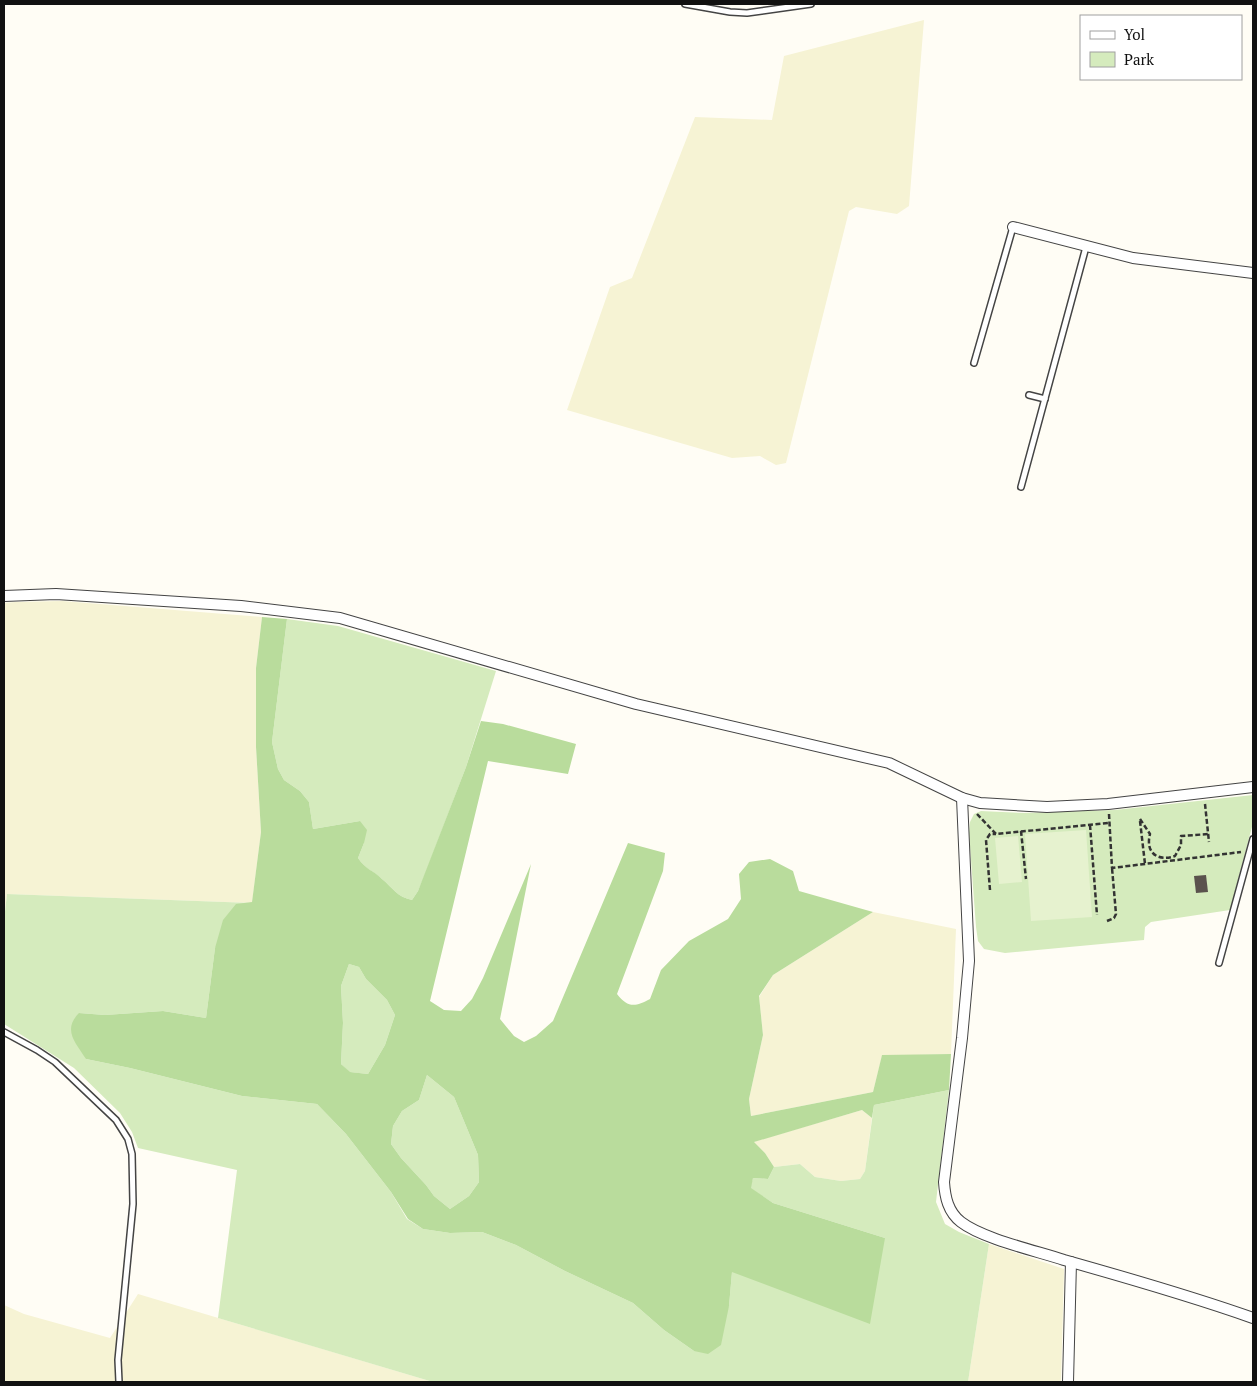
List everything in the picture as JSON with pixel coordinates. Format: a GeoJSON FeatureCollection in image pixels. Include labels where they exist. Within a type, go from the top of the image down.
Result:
{"type":"FeatureCollection","features":[{"type":"Feature","properties":{"kind":"street"},"geometry":{"type":"LineString","coordinates":[[1013,227],[1133,258],[1253,274]]}},
{"type":"Feature","properties":{"kind":"street"},"geometry":{"type":"LineString","coordinates":[[4,596],[56,594],[241,606],[340,618],[636,704],[889,763],[962,798],[980,803],[1027,807],[1108,804],[1253,787]]}},
{"type":"Feature","properties":{"kind":"street"},"geometry":{"type":"LineString","coordinates":[[962,798],[969,961],[962,1038],[944,1182],[947,1202],[956,1218],[971,1228],[1026,1248],[1194,1297],[1253,1318]]}},
{"type":"Feature","properties":{"kind":"street"},"geometry":{"type":"LineString","coordinates":[[1068,1382],[1071,1262]]}},
{"type":"Feature","properties":{"kind":"lane"},"geometry":{"type":"LineString","coordinates":[[685,4],[746,13],[811,4]]}},
{"type":"Feature","properties":{"kind":"lane"},"geometry":{"type":"LineString","coordinates":[[974,363],[1013,227]]}},
{"type":"Feature","properties":{"kind":"lane"},"geometry":{"type":"LineString","coordinates":[[1021,487],[1086,246]]}},
{"type":"Feature","properties":{"kind":"lane"},"geometry":{"type":"LineString","coordinates":[[1029,395],[1045,399]]}},
{"type":"Feature","properties":{"kind":"lane"},"geometry":{"type":"LineString","coordinates":[[1219,963],[1253,839]]}},
{"type":"Feature","properties":{"kind":"lane"},"geometry":{"type":"LineString","coordinates":[[4,1032],[55,1062],[116,1120],[128,1139],[132,1154],[133,1204],[118,1360],[119,1382]]}},
{"type":"Feature","properties":{"kind":"path"},"geometry":{"type":"LineString","coordinates":[[1204,793],[1210,842]]}},
{"type":"Feature","properties":{"kind":"path"},"geometry":{"type":"LineString","coordinates":[[1107,921],[1114,918],[1116,914],[1108,804]]}},
{"type":"Feature","properties":{"kind":"path"},"geometry":{"type":"LineString","coordinates":[[976,812],[996,834]]}},
{"type":"Feature","properties":{"kind":"path"},"geometry":{"type":"LineString","coordinates":[[1145,864],[1140,819],[1150,834],[1151,853],[1166,860],[1175,856],[1178,852],[1181,836],[1208,834]]}},
{"type":"Feature","properties":{"kind":"path"},"geometry":{"type":"LineString","coordinates":[[990,890],[986,840],[990,834],[1109,823]]}},
{"type":"Feature","properties":{"kind":"path"},"geometry":{"type":"LineString","coordinates":[[1090,825],[1097,915]]}},
{"type":"Feature","properties":{"kind":"path"},"geometry":{"type":"LineString","coordinates":[[1022,832],[1026,879]]}},
{"type":"Feature","properties":{"kind":"path"},"geometry":{"type":"LineString","coordinates":[[1112,868],[1250,851]]}},
{"type":"Feature","properties":{"kind":"shaded area"},"geometry":{"type":"Polygon","coordinates":[[[924,20],[909,206],[897,214],[856,207],[849,211],[786,463],[776,465],[760,456],[732,458],[567,410],[610,287],[632,278],[695,117],[772,120],[784,56],[924,20]]]}},
{"type":"Feature","properties":{"kind":"shaded area"},"geometry":{"type":"Polygon","coordinates":[[[62,601],[262,617],[256,668],[256,747],[261,832],[252,903],[7,894],[4,920],[4,603],[62,601]]]}},
{"type":"Feature","properties":{"kind":"shaded area"},"geometry":{"type":"Polygon","coordinates":[[[873,912],[956,929],[951,1054],[882,1056],[873,1092],[751,1116],[749,1099],[763,1035],[759,997],[773,975],[873,912]]]}},
{"type":"Feature","properties":{"kind":"shaded area"},"geometry":{"type":"Polygon","coordinates":[[[862,1110],[872,1118],[865,1171],[860,1179],[841,1181],[815,1177],[800,1164],[774,1167],[765,1153],[753,1142],[862,1110]]]}},
{"type":"Feature","properties":{"kind":"shaded area"},"geometry":{"type":"Polygon","coordinates":[[[989,1244],[1064,1269],[1061,1382],[968,1382],[989,1244]]]}},
{"type":"Feature","properties":{"kind":"shaded area"},"geometry":{"type":"Polygon","coordinates":[[[138,1294],[433,1382],[4,1382],[4,1305],[24,1314],[110,1338],[138,1294]]]}},
{"type":"Feature","properties":{"kind":"green space"},"geometry":{"type":"Polygon","coordinates":[[[262,617],[287,619],[272,742],[278,769],[284,780],[300,791],[309,802],[313,829],[360,821],[367,830],[358,858],[364,865],[407,899],[412,900],[418,891],[466,767],[481,721],[503,724],[576,744],[568,774],[488,761],[430,1001],[444,1010],[461,1011],[472,999],[483,978],[531,864],[500,1019],[514,1036],[524,1042],[536,1036],[553,1021],[628,843],[665,853],[663,871],[617,994],[628,1004],[636,1005],[650,999],[661,970],[689,941],[728,919],[741,899],[739,874],[749,862],[770,859],[793,871],[799,891],[873,912],[773,975],[759,996],[763,1035],[749,1099],[751,1116],[873,1092],[882,1055],[951,1054],[949,1090],[874,1105],[872,1118],[862,1110],[754,1142],[765,1153],[774,1167],[768,1179],[753,1178],[751,1188],[773,1203],[885,1238],[870,1324],[732,1272],[729,1306],[721,1345],[708,1354],[694,1351],[664,1330],[633,1303],[565,1271],[516,1245],[482,1232],[450,1233],[423,1229],[408,1219],[391,1192],[346,1134],[317,1104],[242,1096],[86,1059],[75,1042],[71,1031],[74,1019],[79,1013],[105,1015],[163,1011],[206,1018],[215,948],[223,920],[236,904],[252,902],[261,832],[256,747],[256,668],[262,617]],[[349,964],[341,986],[343,1023],[341,1064],[350,1072],[368,1074],[385,1045],[395,1015],[387,1000],[366,979],[359,967],[349,964]],[[427,1075],[419,1100],[402,1111],[393,1126],[391,1144],[434,1196],[450,1209],[469,1196],[479,1182],[478,1155],[454,1097],[427,1075]]]}},
{"type":"Feature","properties":{"kind":"green space"},"geometry":{"type":"Polygon","coordinates":[[[287,619],[338,626],[496,671],[466,767],[424,877],[412,900],[399,894],[366,868],[358,858],[364,843],[360,821],[313,829],[309,802],[300,791],[284,780],[278,769],[272,742],[287,619]]]}},
{"type":"Feature","properties":{"kind":"green space"},"geometry":{"type":"Polygon","coordinates":[[[1253,795],[1253,823],[1230,910],[1151,922],[1145,927],[1144,940],[1005,953],[984,949],[978,941],[969,833],[970,822],[974,814],[981,811],[1024,813],[1115,810],[1253,795]]]}},
{"type":"Feature","properties":{"kind":"green space"},"geometry":{"type":"Polygon","coordinates":[[[1086,830],[1092,917],[1031,921],[1025,834],[1086,830]]]}},
{"type":"Feature","properties":{"kind":"green space"},"geometry":{"type":"Polygon","coordinates":[[[1018,836],[1022,882],[999,884],[995,838],[1018,836]]]}},
{"type":"Feature","properties":{"kind":"green space"},"geometry":{"type":"Polygon","coordinates":[[[7,894],[252,903],[215,948],[206,1018],[163,1011],[105,1015],[79,1013],[86,1059],[242,1096],[317,1104],[346,1134],[391,1192],[407,1219],[423,1229],[450,1233],[482,1232],[516,1245],[565,1271],[633,1303],[664,1330],[694,1351],[729,1306],[732,1272],[885,1238],[773,1203],[750,1188],[753,1178],[768,1179],[774,1167],[800,1164],[815,1177],[841,1181],[860,1179],[865,1171],[874,1105],[949,1090],[936,1202],[945,1224],[989,1244],[968,1382],[433,1382],[218,1318],[237,1170],[138,1148],[132,1132],[120,1113],[74,1068],[4,1024],[4,920],[7,894]]]}},
{"type":"Feature","properties":{"kind":"green space"},"geometry":{"type":"Polygon","coordinates":[[[349,964],[359,967],[366,979],[387,1000],[395,1015],[385,1045],[368,1074],[349,1072],[341,1064],[343,1023],[341,986],[349,964]]]}},
{"type":"Feature","properties":{"kind":"green space"},"geometry":{"type":"Polygon","coordinates":[[[427,1075],[454,1097],[478,1155],[479,1182],[469,1196],[450,1209],[434,1196],[391,1144],[393,1126],[402,1111],[419,1100],[427,1075]]]}},
{"type":"Feature","properties":{"kind":"building"},"geometry":{"type":"Polygon","coordinates":[[[1206,875],[1208,892],[1196,893],[1194,876],[1206,875]]]}}]}
